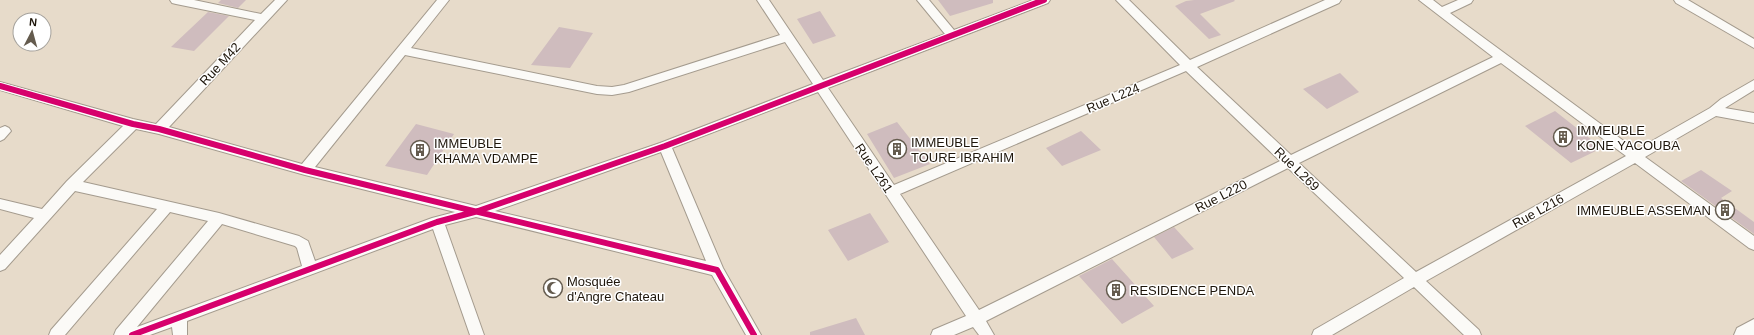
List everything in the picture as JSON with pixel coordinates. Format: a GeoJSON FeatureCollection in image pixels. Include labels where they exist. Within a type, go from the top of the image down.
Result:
{"type":"FeatureCollection","features":[{"type":"Feature","properties":{"kind":"main road"},"geometry":{"type":"LineString","coordinates":[[1746,335],[1754,329]]}},
{"type":"Feature","properties":{"kind":"street"},"geometry":{"type":"LineString","coordinates":[[176,0],[262,18]]}},
{"type":"Feature","properties":{"kind":"street","name":"Rue M42"},"geometry":{"type":"LineString","coordinates":[[159,129],[262,18],[281,0]]}},
{"type":"Feature","properties":{"kind":"street"},"geometry":{"type":"LineString","coordinates":[[305,170],[443,0]]}},
{"type":"Feature","properties":{"kind":"street","name":"Rue L261"},"geometry":{"type":"LineString","coordinates":[[763,0],[820,88],[987,335]]}},
{"type":"Feature","properties":{"kind":"street"},"geometry":{"type":"LineString","coordinates":[[923,0],[952,35]]}},
{"type":"Feature","properties":{"kind":"street"},"geometry":{"type":"LineString","coordinates":[[132,335],[437,222],[478,211],[665,146],[820,88],[1044,0]]}},
{"type":"Feature","properties":{"kind":"street","name":"Rue L269"},"geometry":{"type":"LineString","coordinates":[[1122,0],[1188,66],[1413,280],[1474,335]]}},
{"type":"Feature","properties":{"kind":"street","name":"Rue L224"},"geometry":{"type":"LineString","coordinates":[[890,192],[1188,66],[1335,0]]}},
{"type":"Feature","properties":{"kind":"street"},"geometry":{"type":"LineString","coordinates":[[1425,0],[1754,244]]}},
{"type":"Feature","properties":{"kind":"street"},"geometry":{"type":"LineString","coordinates":[[1442,12],[1467,0]]}},
{"type":"Feature","properties":{"kind":"street"},"geometry":{"type":"LineString","coordinates":[[1680,0],[1754,44]]}},
{"type":"Feature","properties":{"kind":"street"},"geometry":{"type":"LineString","coordinates":[[403,50],[597,90],[612,91],[625,89],[786,37]]}},
{"type":"Feature","properties":{"kind":"street","name":"Rue L220"},"geometry":{"type":"LineString","coordinates":[[938,335],[975,319],[1503,58]]}},
{"type":"Feature","properties":{"kind":"street","name":"Rue L216"},"geometry":{"type":"LineString","coordinates":[[1319,335],[1413,280],[1636,157],[1714,111],[1725,102],[1754,84]]}},
{"type":"Feature","properties":{"kind":"street"},"geometry":{"type":"LineString","coordinates":[[0,86],[305,170],[717,270]]}},
{"type":"Feature","properties":{"kind":"street"},"geometry":{"type":"LineString","coordinates":[[1714,111],[1754,118]]}},
{"type":"Feature","properties":{"kind":"street"},"geometry":{"type":"LineString","coordinates":[[0,265],[72,185],[134,124]]}},
{"type":"Feature","properties":{"kind":"street"},"geometry":{"type":"LineString","coordinates":[[665,146],[717,270],[754,335]]}},
{"type":"Feature","properties":{"kind":"street"},"geometry":{"type":"LineString","coordinates":[[72,185],[219,218],[299,242],[303,245],[310,270]]}},
{"type":"Feature","properties":{"kind":"street"},"geometry":{"type":"LineString","coordinates":[[0,204],[44,215]]}},
{"type":"Feature","properties":{"kind":"street"},"geometry":{"type":"LineString","coordinates":[[56,335],[167,207]]}},
{"type":"Feature","properties":{"kind":"street"},"geometry":{"type":"LineString","coordinates":[[121,335],[219,218]]}},
{"type":"Feature","properties":{"kind":"street"},"geometry":{"type":"LineString","coordinates":[[437,222],[477,335]]}},
{"type":"Feature","properties":{"kind":"street"},"geometry":{"type":"LineString","coordinates":[[179,318],[180,335]]}},
{"type":"Feature","properties":{"kind":"building"},"geometry":{"type":"Polygon","coordinates":[[[221,0],[246,0],[238,8],[218,3],[221,0]]]}},
{"type":"Feature","properties":{"kind":"building"},"geometry":{"type":"Polygon","coordinates":[[[938,0],[993,0],[993,3],[950,16],[938,0]]]}},
{"type":"Feature","properties":{"kind":"building"},"geometry":{"type":"Polygon","coordinates":[[[1186,1],[1235,1],[1200,14],[1221,35],[1209,39],[1175,6],[1186,1]]]}},
{"type":"Feature","properties":{"kind":"building"},"geometry":{"type":"Polygon","coordinates":[[[820,11],[836,36],[813,44],[797,19],[820,11]]]}},
{"type":"Feature","properties":{"kind":"building"},"geometry":{"type":"Polygon","coordinates":[[[208,12],[229,16],[194,51],[171,47],[208,12]]]}},
{"type":"Feature","properties":{"kind":"building"},"geometry":{"type":"Polygon","coordinates":[[[559,27],[593,33],[570,68],[531,65],[559,27]]]}},
{"type":"Feature","properties":{"kind":"building"},"geometry":{"type":"Polygon","coordinates":[[[1340,73],[1359,92],[1327,109],[1303,89],[1340,73]]]}},
{"type":"Feature","properties":{"kind":"building","name":"IMMEUBLE KONE YACOUBA"},"geometry":{"type":"Polygon","coordinates":[[[1555,111],[1602,148],[1571,163],[1525,126],[1555,111]]]}},
{"type":"Feature","properties":{"kind":"building","name":"IMMEUBLE TOURE IBRAHIM"},"geometry":{"type":"Polygon","coordinates":[[[897,122],[930,164],[894,178],[867,134],[897,122]]]}},
{"type":"Feature","properties":{"kind":"building","name":"IMMEUBLE KHAMA VDAMPE"},"geometry":{"type":"Polygon","coordinates":[[[416,124],[454,134],[427,175],[385,166],[416,124]]]}},
{"type":"Feature","properties":{"kind":"building"},"geometry":{"type":"Polygon","coordinates":[[[1081,131],[1101,150],[1062,166],[1046,148],[1081,131]]]}},
{"type":"Feature","properties":{"kind":"building","name":"IMMEUBLE ASSEMAN"},"geometry":{"type":"Polygon","coordinates":[[[1701,170],[1732,191],[1721,198],[1754,222],[1754,234],[1681,181],[1701,170]]]}},
{"type":"Feature","properties":{"kind":"building"},"geometry":{"type":"Polygon","coordinates":[[[870,213],[889,242],[848,261],[828,230],[870,213]]]}},
{"type":"Feature","properties":{"kind":"building"},"geometry":{"type":"Polygon","coordinates":[[[1174,227],[1194,249],[1172,259],[1154,237],[1174,227]]]}},
{"type":"Feature","properties":{"kind":"building","name":"RESIDENCE PENDA"},"geometry":{"type":"Polygon","coordinates":[[[1112,259],[1154,306],[1122,324],[1079,276],[1112,259]]]}},
{"type":"Feature","properties":{"kind":"building"},"geometry":{"type":"Polygon","coordinates":[[[856,318],[865,335],[810,335],[810,332],[856,318]]]}},
{"type":"Feature","properties":{"kind":"cycle path"},"geometry":{"type":"LineString","coordinates":[[132,335],[437,222],[478,211],[665,146],[1044,0]]}},
{"type":"Feature","properties":{"kind":"cycle path"},"geometry":{"type":"LineString","coordinates":[[0,86],[133,124],[159,129],[305,170],[717,270],[754,335]]}},
{"type":"Feature","properties":{"kind":"place","name":"IMMEUBLE KONE YACOUBA"},"geometry":{"type":"Point","coordinates":[1563,137]}},
{"type":"Feature","properties":{"kind":"place","name":"IMMEUBLE TOURE IBRAHIM"},"geometry":{"type":"Point","coordinates":[897,149]}},
{"type":"Feature","properties":{"kind":"place","name":"IMMEUBLE KHAMA VDAMPE"},"geometry":{"type":"Point","coordinates":[420,150]}},
{"type":"Feature","properties":{"kind":"place","name":"IMMEUBLE ASSEMAN"},"geometry":{"type":"Point","coordinates":[1725,210]}},
{"type":"Feature","properties":{"kind":"place","name":"Mosquée d'Angre Chateau"},"geometry":{"type":"Point","coordinates":[553,288]}},
{"type":"Feature","properties":{"kind":"place","name":"RESIDENCE PENDA"},"geometry":{"type":"Point","coordinates":[1116,290]}}]}
